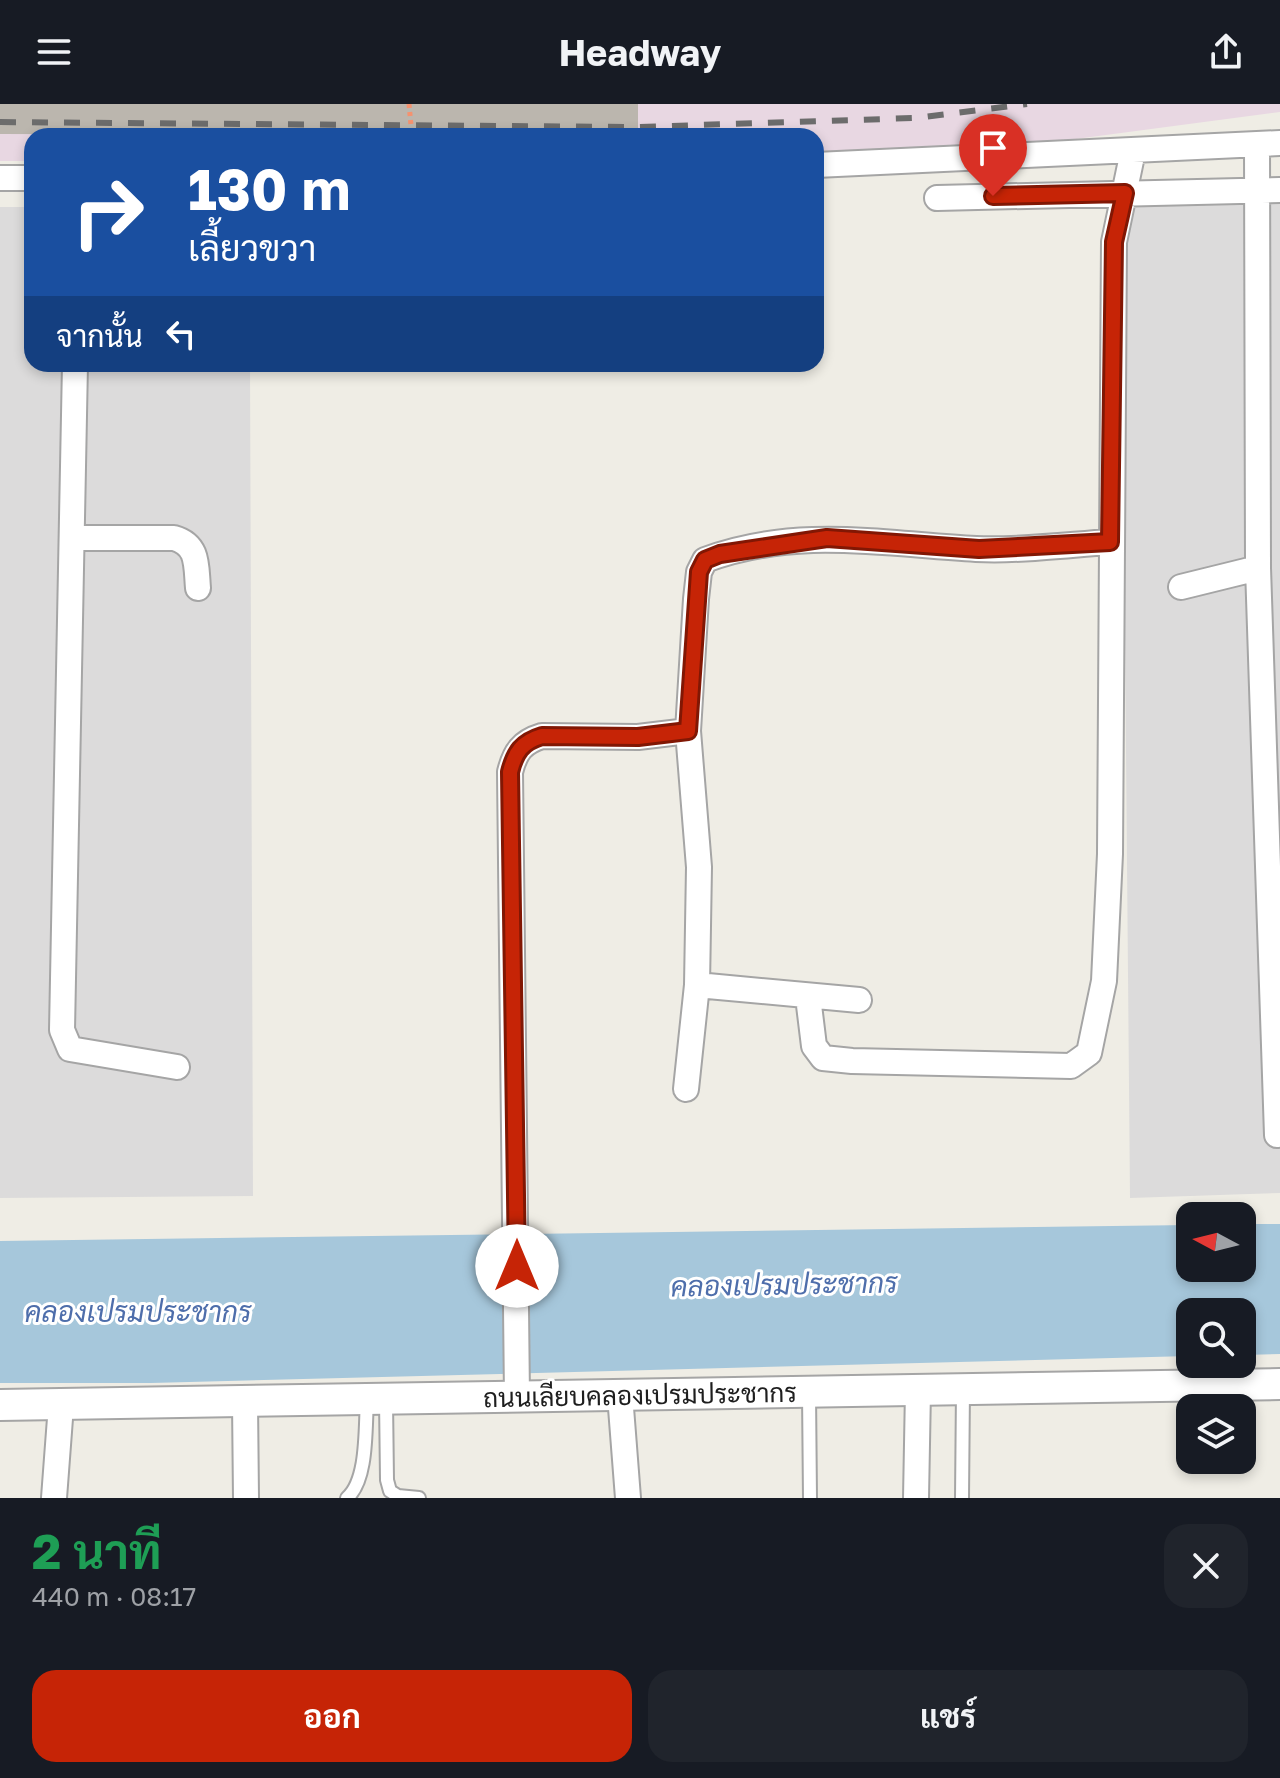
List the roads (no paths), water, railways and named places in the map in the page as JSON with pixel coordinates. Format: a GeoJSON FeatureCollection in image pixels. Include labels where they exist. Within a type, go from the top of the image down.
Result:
{"type":"FeatureCollection","features":[{"type":"Feature","properties":{"kind":"street"},"geometry":{"type":"LineString","coordinates":[[824,165],[1269,144],[1258,568],[1271,700],[1277,1135]]}},
{"type":"Feature","properties":{"kind":"street"},"geometry":{"type":"LineString","coordinates":[[808,997],[814,1046],[823,1058],[1071,1066],[1089,1053],[1104,981],[1110,854],[1114,242],[1133,151]]}},
{"type":"Feature","properties":{"kind":"street"},"geometry":{"type":"LineString","coordinates":[[0,178],[24,178]]}},
{"type":"Feature","properties":{"kind":"street"},"geometry":{"type":"LineString","coordinates":[[937,198],[1269,190]]}},
{"type":"Feature","properties":{"kind":"street"},"geometry":{"type":"LineString","coordinates":[[75,372],[62,1030],[70,1049],[177,1067]]}},
{"type":"Feature","properties":{"kind":"street"},"geometry":{"type":"LineString","coordinates":[[73,538],[174,538],[185,541],[196,557],[198,588]]}},
{"type":"Feature","properties":{"kind":"street"},"geometry":{"type":"LineString","coordinates":[[686,1089],[697,985],[699,867],[688,731],[696,599],[699,572],[705,560],[755,547],[827,538],[979,549],[1110,542]]}},
{"type":"Feature","properties":{"kind":"street"},"geometry":{"type":"LineString","coordinates":[[1181,587],[1258,568]]}},
{"type":"Feature","properties":{"kind":"street"},"geometry":{"type":"LineString","coordinates":[[517,1391],[510,772],[519,748],[529,740],[542,736],[638,737],[688,731]]}},
{"type":"Feature","properties":{"kind":"street"},"geometry":{"type":"LineString","coordinates":[[697,985],[859,1000]]}},
{"type":"Feature","properties":{"kind":"street","name":"ถนนเลียบคลองเปรมประชากร"},"geometry":{"type":"LineString","coordinates":[[0,1405],[376,1400],[517,1391],[620,1395],[1280,1384]]}},
{"type":"Feature","properties":{"kind":"street"},"geometry":{"type":"LineString","coordinates":[[916,1498],[918,1390]]}},
{"type":"Feature","properties":{"kind":"street"},"geometry":{"type":"LineString","coordinates":[[620,1395],[630,1497]]}},
{"type":"Feature","properties":{"kind":"street"},"geometry":{"type":"LineString","coordinates":[[245,1402],[246,1498]]}},
{"type":"Feature","properties":{"kind":"street"},"geometry":{"type":"LineString","coordinates":[[54,1498],[61,1405]]}},
{"type":"Feature","properties":{"kind":"lane"},"geometry":{"type":"LineString","coordinates":[[962,1498],[963,1389]]}},
{"type":"Feature","properties":{"kind":"lane"},"geometry":{"type":"LineString","coordinates":[[809,1392],[810,1498]]}},
{"type":"Feature","properties":{"kind":"lane"},"geometry":{"type":"LineString","coordinates":[[347,1498],[356,1491],[376,1400]]}},
{"type":"Feature","properties":{"kind":"lane"},"geometry":{"type":"LineString","coordinates":[[376,1400],[390,1491],[398,1496],[419,1498]]}},
{"type":"Feature","properties":{"kind":"water","name":"คลองเปรมประชากร"},"geometry":{"type":"Polygon","coordinates":[[[1256,1224],[1280,1224],[1280,1354],[1256,1355],[1256,1298],[1176,1298],[1176,1356],[151,1383],[0,1383],[0,1241],[1176,1225],[1176,1282],[1256,1282],[1256,1224]]]}},
{"type":"Feature","properties":{"kind":"railway"},"geometry":{"type":"LineString","coordinates":[[0,122],[638,127],[915,118],[1027,104]]}}]}
